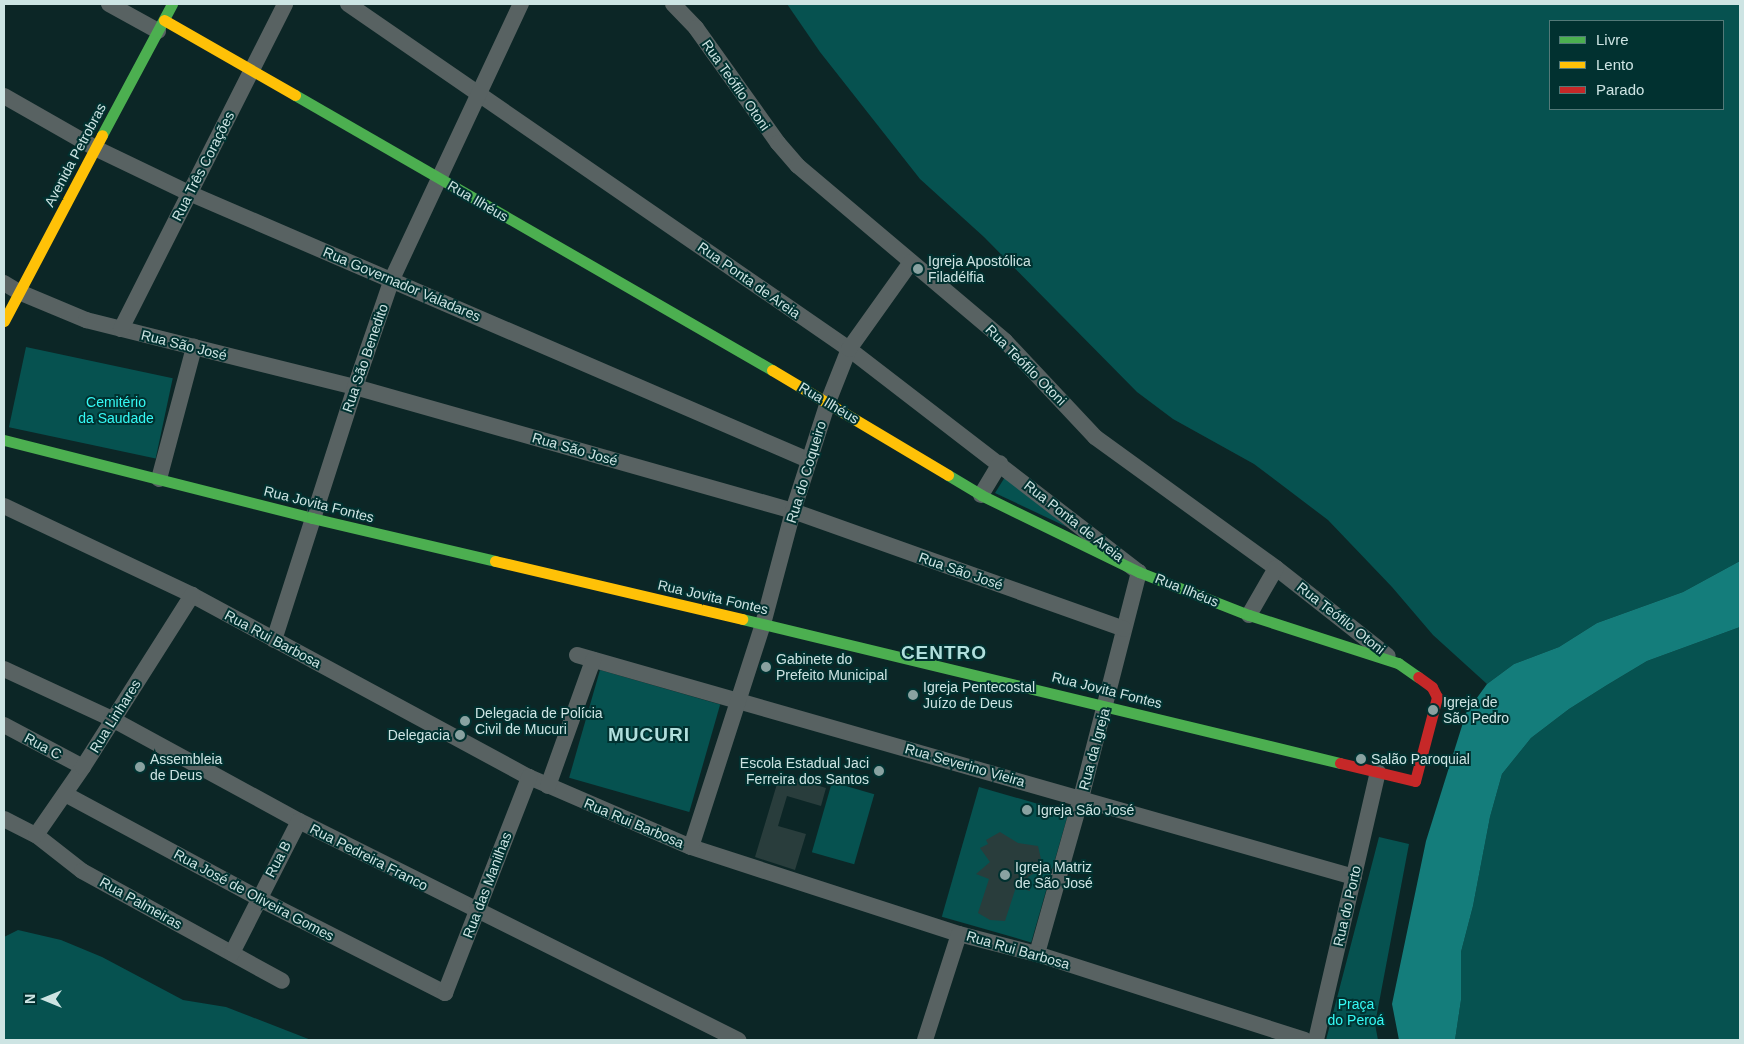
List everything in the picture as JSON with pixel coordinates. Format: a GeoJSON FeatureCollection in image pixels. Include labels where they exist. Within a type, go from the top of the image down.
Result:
{"type":"FeatureCollection","features":[{"type":"Feature","properties":{"kind":"street","name":"Rua Ilhéus"},"geometry":{"type":"LineString","coordinates":[[109,4],[161,25],[251,70],[828,402],[981,495],[1140,572],[1249,615],[1398,663],[1432,687],[1437,697],[1415,781]]}},
{"type":"Feature","properties":{"kind":"street","name":"Avenida Petrobras"},"geometry":{"type":"LineString","coordinates":[[4,321],[172,4]]}},
{"type":"Feature","properties":{"kind":"street","name":"Rua Três Corações"},"geometry":{"type":"LineString","coordinates":[[121,329],[285,4]]}},
{"type":"Feature","properties":{"kind":"street","name":"Rua Ponta de Areia"},"geometry":{"type":"LineString","coordinates":[[348,4],[850,349],[1140,572]]}},
{"type":"Feature","properties":{"kind":"street","name":"Rua São Benedito"},"geometry":{"type":"LineString","coordinates":[[274,640],[354,387],[392,280],[521,4]]}},
{"type":"Feature","properties":{"kind":"street","name":"Rua Teófilo Otoni"},"geometry":{"type":"LineString","coordinates":[[673,4],[696,28],[788,154],[911,262],[1005,341],[1095,437],[1276,568],[1398,663]]}},
{"type":"Feature","properties":{"kind":"street","name":"Rua Governador Valadares"},"geometry":{"type":"LineString","coordinates":[[4,96],[95,148],[189,193],[808,460]]}},
{"type":"Feature","properties":{"kind":"street","name":"Rua do Coqueiro"},"geometry":{"type":"LineString","coordinates":[[691,847],[763,624],[793,510],[828,402],[850,349],[911,262]]}},
{"type":"Feature","properties":{"kind":"street","name":"Rua São José"},"geometry":{"type":"LineString","coordinates":[[4,283],[19,292],[86,320],[354,387],[793,510],[1124,629]]}},
{"type":"Feature","properties":{"kind":"street"},"geometry":{"type":"LineString","coordinates":[[159,480],[194,347]]}},
{"type":"Feature","properties":{"kind":"street","name":"Rua Jovita Fontes"},"geometry":{"type":"LineString","coordinates":[[4,440],[312,518],[1105,705],[1415,781]]}},
{"type":"Feature","properties":{"kind":"street"},"geometry":{"type":"LineString","coordinates":[[981,495],[1000,463]]}},
{"type":"Feature","properties":{"kind":"street","name":"Rua Rui Barbosa"},"geometry":{"type":"LineString","coordinates":[[4,506],[192,595],[528,777],[691,847],[959,934],[1037,954],[1305,1040]]}},
{"type":"Feature","properties":{"kind":"street"},"geometry":{"type":"LineString","coordinates":[[1249,615],[1276,568]]}},
{"type":"Feature","properties":{"kind":"street","name":"Rua da Igreja"},"geometry":{"type":"LineString","coordinates":[[1037,954],[1081,798],[1140,572]]}},
{"type":"Feature","properties":{"kind":"street","name":"Rua Linhares"},"geometry":{"type":"LineString","coordinates":[[36,835],[83,767],[192,595]]}},
{"type":"Feature","properties":{"kind":"street","name":"Rua Severino Vieira"},"geometry":{"type":"LineString","coordinates":[[576,655],[1354,876]]}},
{"type":"Feature","properties":{"kind":"street"},"geometry":{"type":"LineString","coordinates":[[548,786],[593,660]]}},
{"type":"Feature","properties":{"kind":"street","name":"Rua Pedreira Franco"},"geometry":{"type":"LineString","coordinates":[[4,669],[112,719],[299,821],[478,912],[738,1040]]}},
{"type":"Feature","properties":{"kind":"street","name":"Rua C"},"geometry":{"type":"LineString","coordinates":[[4,725],[83,767]]}},
{"type":"Feature","properties":{"kind":"street","name":"Rua do Porto"},"geometry":{"type":"LineString","coordinates":[[1316,1040],[1378,772]]}},
{"type":"Feature","properties":{"kind":"street","name":"Rua das Manilhas"},"geometry":{"type":"LineString","coordinates":[[445,994],[478,912],[528,777]]}},
{"type":"Feature","properties":{"kind":"street","name":"Rua José de Oliveira Gomes"},"geometry":{"type":"LineString","coordinates":[[65,794],[258,898],[445,994]]}},
{"type":"Feature","properties":{"kind":"street","name":"Rua Palmeiras"},"geometry":{"type":"LineString","coordinates":[[4,819],[36,835],[82,871],[282,981]]}},
{"type":"Feature","properties":{"kind":"street","name":"Rua B"},"geometry":{"type":"LineString","coordinates":[[232,952],[299,821]]}},
{"type":"Feature","properties":{"kind":"street"},"geometry":{"type":"LineString","coordinates":[[924,1040],[959,934]]}},
{"type":"Feature","properties":{"kind":"green space"},"geometry":{"type":"Polygon","coordinates":[[[787,4],[1740,4],[1740,561],[1683,592],[1597,623],[1559,647],[1514,664],[1487,684],[1433,635],[1392,587],[1328,520],[1254,464],[1173,419],[1137,392],[984,237],[920,179],[820,52],[787,4]]]}},
{"type":"Feature","properties":{"kind":"green space","name":"Cemitério da Saudade"},"geometry":{"type":"Polygon","coordinates":[[[26,347],[173,378],[156,458],[9,427],[26,347]]]}},
{"type":"Feature","properties":{"kind":"green space"},"geometry":{"type":"Polygon","coordinates":[[[1005,477],[1067,527],[995,493],[1005,477]]]}},
{"type":"Feature","properties":{"kind":"green space"},"geometry":{"type":"Polygon","coordinates":[[[1740,627],[1740,1040],[1455,1040],[1461,1000],[1461,952],[1473,906],[1490,817],[1502,774],[1531,738],[1569,709],[1607,685],[1647,661],[1740,627]]]}},
{"type":"Feature","properties":{"kind":"green space"},"geometry":{"type":"Polygon","coordinates":[[[600,670],[720,704],[689,812],[569,778],[600,670]]]}},
{"type":"Feature","properties":{"kind":"green space"},"geometry":{"type":"Polygon","coordinates":[[[832,782],[874,794],[854,864],[812,852],[832,782]]]}},
{"type":"Feature","properties":{"kind":"green space"},"geometry":{"type":"Polygon","coordinates":[[[979,787],[1068,813],[1031,942],[942,917],[979,787]]]}},
{"type":"Feature","properties":{"kind":"green space","name":"Praça do Peroá"},"geometry":{"type":"Polygon","coordinates":[[[1379,837],[1409,844],[1375,1024],[1378,1040],[1326,1040],[1379,837]]]}},
{"type":"Feature","properties":{"kind":"green space"},"geometry":{"type":"Polygon","coordinates":[[[18,930],[61,940],[102,957],[183,1000],[226,1007],[311,1040],[4,1040],[4,937],[18,930]]]}},
{"type":"Feature","properties":{"kind":"shaded area"},"geometry":{"type":"Polygon","coordinates":[[[1740,561],[1740,627],[1647,661],[1607,685],[1569,709],[1531,738],[1502,774],[1490,817],[1473,906],[1461,952],[1461,1000],[1455,1040],[1399,1040],[1392,1004],[1426,841],[1466,713],[1487,684],[1514,664],[1559,647],[1597,623],[1683,592],[1740,561]]]}},
{"type":"Feature","properties":{"kind":"building"},"geometry":{"type":"Polygon","coordinates":[[[780,774],[826,788],[821,806],[787,796],[778,826],[806,834],[795,870],[755,857],[780,774]]]}},
{"type":"Feature","properties":{"kind":"building","name":"Igreja Matriz de São José"},"geometry":{"type":"Polygon","coordinates":[[[1000,832],[1018,843],[1038,846],[1043,868],[1028,877],[1030,891],[1016,887],[1005,921],[990,920],[978,913],[989,879],[976,874],[990,862],[980,848],[988,844],[986,840],[1000,832]]]}},
{"type":"Feature","properties":{"kind":"traffic: fast"},"geometry":{"type":"LineString","coordinates":[[102,135],[172,4]]}},
{"type":"Feature","properties":{"kind":"traffic: fast"},"geometry":{"type":"LineString","coordinates":[[295,95],[772,370]]}},
{"type":"Feature","properties":{"kind":"traffic: fast"},"geometry":{"type":"LineString","coordinates":[[4,440],[312,518],[495,561]]}},
{"type":"Feature","properties":{"kind":"traffic: fast"},"geometry":{"type":"LineString","coordinates":[[948,475],[981,495],[1139,572],[1249,615],[1398,663],[1418,677]]}},
{"type":"Feature","properties":{"kind":"traffic: fast"},"geometry":{"type":"LineString","coordinates":[[742,619],[1340,763]]}},
{"type":"Feature","properties":{"kind":"traffic: slow"},"geometry":{"type":"LineString","coordinates":[[164,20],[295,95]]}},
{"type":"Feature","properties":{"kind":"traffic: slow"},"geometry":{"type":"LineString","coordinates":[[4,321],[102,135]]}},
{"type":"Feature","properties":{"kind":"traffic: slow"},"geometry":{"type":"LineString","coordinates":[[772,370],[948,475]]}},
{"type":"Feature","properties":{"kind":"traffic: slow"},"geometry":{"type":"LineString","coordinates":[[495,561],[742,619]]}},
{"type":"Feature","properties":{"kind":"traffic: jam"},"geometry":{"type":"LineString","coordinates":[[1340,763],[1415,781],[1437,697],[1432,687],[1418,677]]}},
{"type":"Feature","properties":{"kind":"place","name":"Igreja Apostólica Filadélfia"},"geometry":{"type":"Point","coordinates":[918,269]}},
{"type":"Feature","properties":{"kind":"place","name":"Gabinete do Prefeito Municipal"},"geometry":{"type":"Point","coordinates":[766,667]}},
{"type":"Feature","properties":{"kind":"place","name":"Igreja Pentecostal Juízo de Deus"},"geometry":{"type":"Point","coordinates":[913,695]}},
{"type":"Feature","properties":{"kind":"place","name":"Igreja de São Pedro"},"geometry":{"type":"Point","coordinates":[1433,710]}},
{"type":"Feature","properties":{"kind":"place","name":"Delegacia de Polícia Civil de Mucuri"},"geometry":{"type":"Point","coordinates":[465,721]}},
{"type":"Feature","properties":{"kind":"place","name":"Delegacia"},"geometry":{"type":"Point","coordinates":[460,735]}},
{"type":"Feature","properties":{"kind":"place","name":"Salão Paroquial"},"geometry":{"type":"Point","coordinates":[1361,759]}},
{"type":"Feature","properties":{"kind":"place","name":"Assembleia de Deus"},"geometry":{"type":"Point","coordinates":[140,767]}},
{"type":"Feature","properties":{"kind":"place","name":"Escola Estadual Jaci Ferreira dos Santos"},"geometry":{"type":"Point","coordinates":[879,771]}},
{"type":"Feature","properties":{"kind":"place","name":"Igreja São José"},"geometry":{"type":"Point","coordinates":[1027,810]}},
{"type":"Feature","properties":{"kind":"place","name":"Igreja Matriz de São José"},"geometry":{"type":"Point","coordinates":[1005,875]}},
{"type":"Feature","properties":{"kind":"district","name":"CENTRO"},"geometry":{"type":"Point","coordinates":[944,653]}},
{"type":"Feature","properties":{"kind":"district","name":"MUCURI"},"geometry":{"type":"Point","coordinates":[649,735]}}]}
